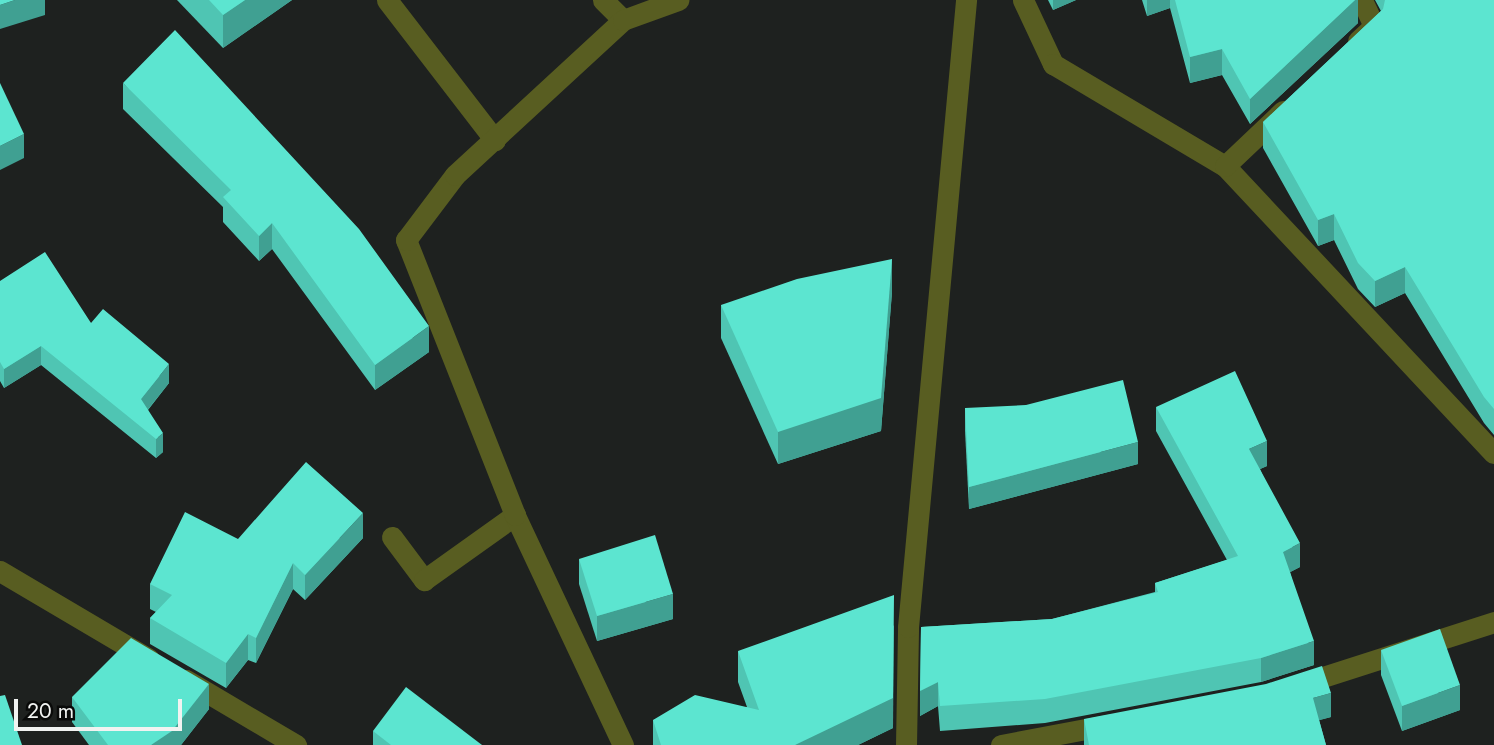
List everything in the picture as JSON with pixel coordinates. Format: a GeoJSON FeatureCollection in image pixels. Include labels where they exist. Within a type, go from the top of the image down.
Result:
{"type":"FeatureCollection","features":[{"type":"Feature","properties":{"kind":"street"},"geometry":{"type":"LineString","coordinates":[[387,0],[495,140]]}},
{"type":"Feature","properties":{"kind":"street"},"geometry":{"type":"LineString","coordinates":[[603,0],[623,20]]}},
{"type":"Feature","properties":{"kind":"street"},"geometry":{"type":"LineString","coordinates":[[623,745],[516,515],[406,240],[455,175],[623,20],[678,0]]}},
{"type":"Feature","properties":{"kind":"street"},"geometry":{"type":"LineString","coordinates":[[906,745],[908,627],[966,0]]}},
{"type":"Feature","properties":{"kind":"street"},"geometry":{"type":"LineString","coordinates":[[1023,0],[1053,64],[1225,166],[1494,453]]}},
{"type":"Feature","properties":{"kind":"street"},"geometry":{"type":"LineString","coordinates":[[1344,54],[1374,26],[1362,0]]}},
{"type":"Feature","properties":{"kind":"street"},"geometry":{"type":"LineString","coordinates":[[1225,166],[1304,91]]}},
{"type":"Feature","properties":{"kind":"street"},"geometry":{"type":"LineString","coordinates":[[391,537],[424,580],[516,515]]}},
{"type":"Feature","properties":{"kind":"street"},"geometry":{"type":"LineString","coordinates":[[0,571],[296,745]]}},
{"type":"Feature","properties":{"kind":"street"},"geometry":{"type":"LineString","coordinates":[[1277,691],[1494,622]]}},
{"type":"Feature","properties":{"kind":"street"},"geometry":{"type":"LineString","coordinates":[[1001,745],[1132,720]]}},
{"type":"Feature","properties":{"kind":"building"},"geometry":{"type":"Polygon","coordinates":[[[0,0],[15,0],[0,5],[0,0]]]}},
{"type":"Feature","properties":{"kind":"building"},"geometry":{"type":"Polygon","coordinates":[[[209,0],[245,0],[223,15],[209,0]]]}},
{"type":"Feature","properties":{"kind":"building"},"geometry":{"type":"Polygon","coordinates":[[[1175,0],[1355,0],[1250,99],[1222,49],[1190,57],[1175,0]]]}},
{"type":"Feature","properties":{"kind":"building"},"geometry":{"type":"Polygon","coordinates":[[[1385,0],[1494,0],[1494,409],[1484,397],[1405,267],[1375,281],[1358,263],[1334,214],[1318,220],[1263,122],[1383,9],[1385,0]]]}},
{"type":"Feature","properties":{"kind":"building"},"geometry":{"type":"Polygon","coordinates":[[[175,30],[359,229],[429,326],[375,365],[272,223],[259,236],[223,197],[231,190],[123,83],[175,30]]]}},
{"type":"Feature","properties":{"kind":"building"},"geometry":{"type":"Polygon","coordinates":[[[0,83],[24,134],[0,146],[0,83]]]}},
{"type":"Feature","properties":{"kind":"building"},"geometry":{"type":"Polygon","coordinates":[[[45,252],[91,323],[103,309],[169,364],[141,399],[163,433],[156,439],[41,346],[4,369],[0,362],[0,281],[45,252]]]}},
{"type":"Feature","properties":{"kind":"building"},"geometry":{"type":"Polygon","coordinates":[[[892,259],[881,398],[778,432],[721,305],[797,279],[892,259]]]}},
{"type":"Feature","properties":{"kind":"building"},"geometry":{"type":"Polygon","coordinates":[[[1235,371],[1267,441],[1249,449],[1300,543],[1283,552],[1314,641],[1261,658],[1045,699],[940,706],[938,682],[920,691],[921,627],[1052,619],[1158,592],[1155,583],[1238,556],[1156,407],[1235,371]]]}},
{"type":"Feature","properties":{"kind":"building"},"geometry":{"type":"Polygon","coordinates":[[[1123,380],[1138,442],[969,487],[965,408],[1026,405],[1123,380]]]}},
{"type":"Feature","properties":{"kind":"building"},"geometry":{"type":"Polygon","coordinates":[[[306,462],[363,513],[305,575],[293,563],[256,638],[248,634],[226,663],[150,618],[172,595],[150,584],[185,512],[238,539],[306,462]]]}},
{"type":"Feature","properties":{"kind":"building"},"geometry":{"type":"Polygon","coordinates":[[[655,535],[673,594],[597,616],[579,559],[655,535]]]}},
{"type":"Feature","properties":{"kind":"building"},"geometry":{"type":"Polygon","coordinates":[[[894,595],[893,698],[795,745],[661,745],[653,720],[695,695],[759,710],[738,651],[894,595]]]}},
{"type":"Feature","properties":{"kind":"building"},"geometry":{"type":"Polygon","coordinates":[[[1440,629],[1460,685],[1402,706],[1381,650],[1440,629]]]}},
{"type":"Feature","properties":{"kind":"building"},"geometry":{"type":"Polygon","coordinates":[[[131,638],[209,684],[172,731],[151,745],[108,745],[72,697],[131,638]]]}},
{"type":"Feature","properties":{"kind":"building"},"geometry":{"type":"Polygon","coordinates":[[[1322,666],[1331,693],[1313,698],[1326,745],[1089,745],[1084,719],[1266,684],[1322,666]]]}},
{"type":"Feature","properties":{"kind":"building"},"geometry":{"type":"Polygon","coordinates":[[[406,687],[482,745],[391,745],[373,731],[406,687]]]}},
{"type":"Feature","properties":{"kind":"building"},"geometry":{"type":"Polygon","coordinates":[[[5,695],[22,745],[0,745],[0,696],[5,695]]]}}]}
